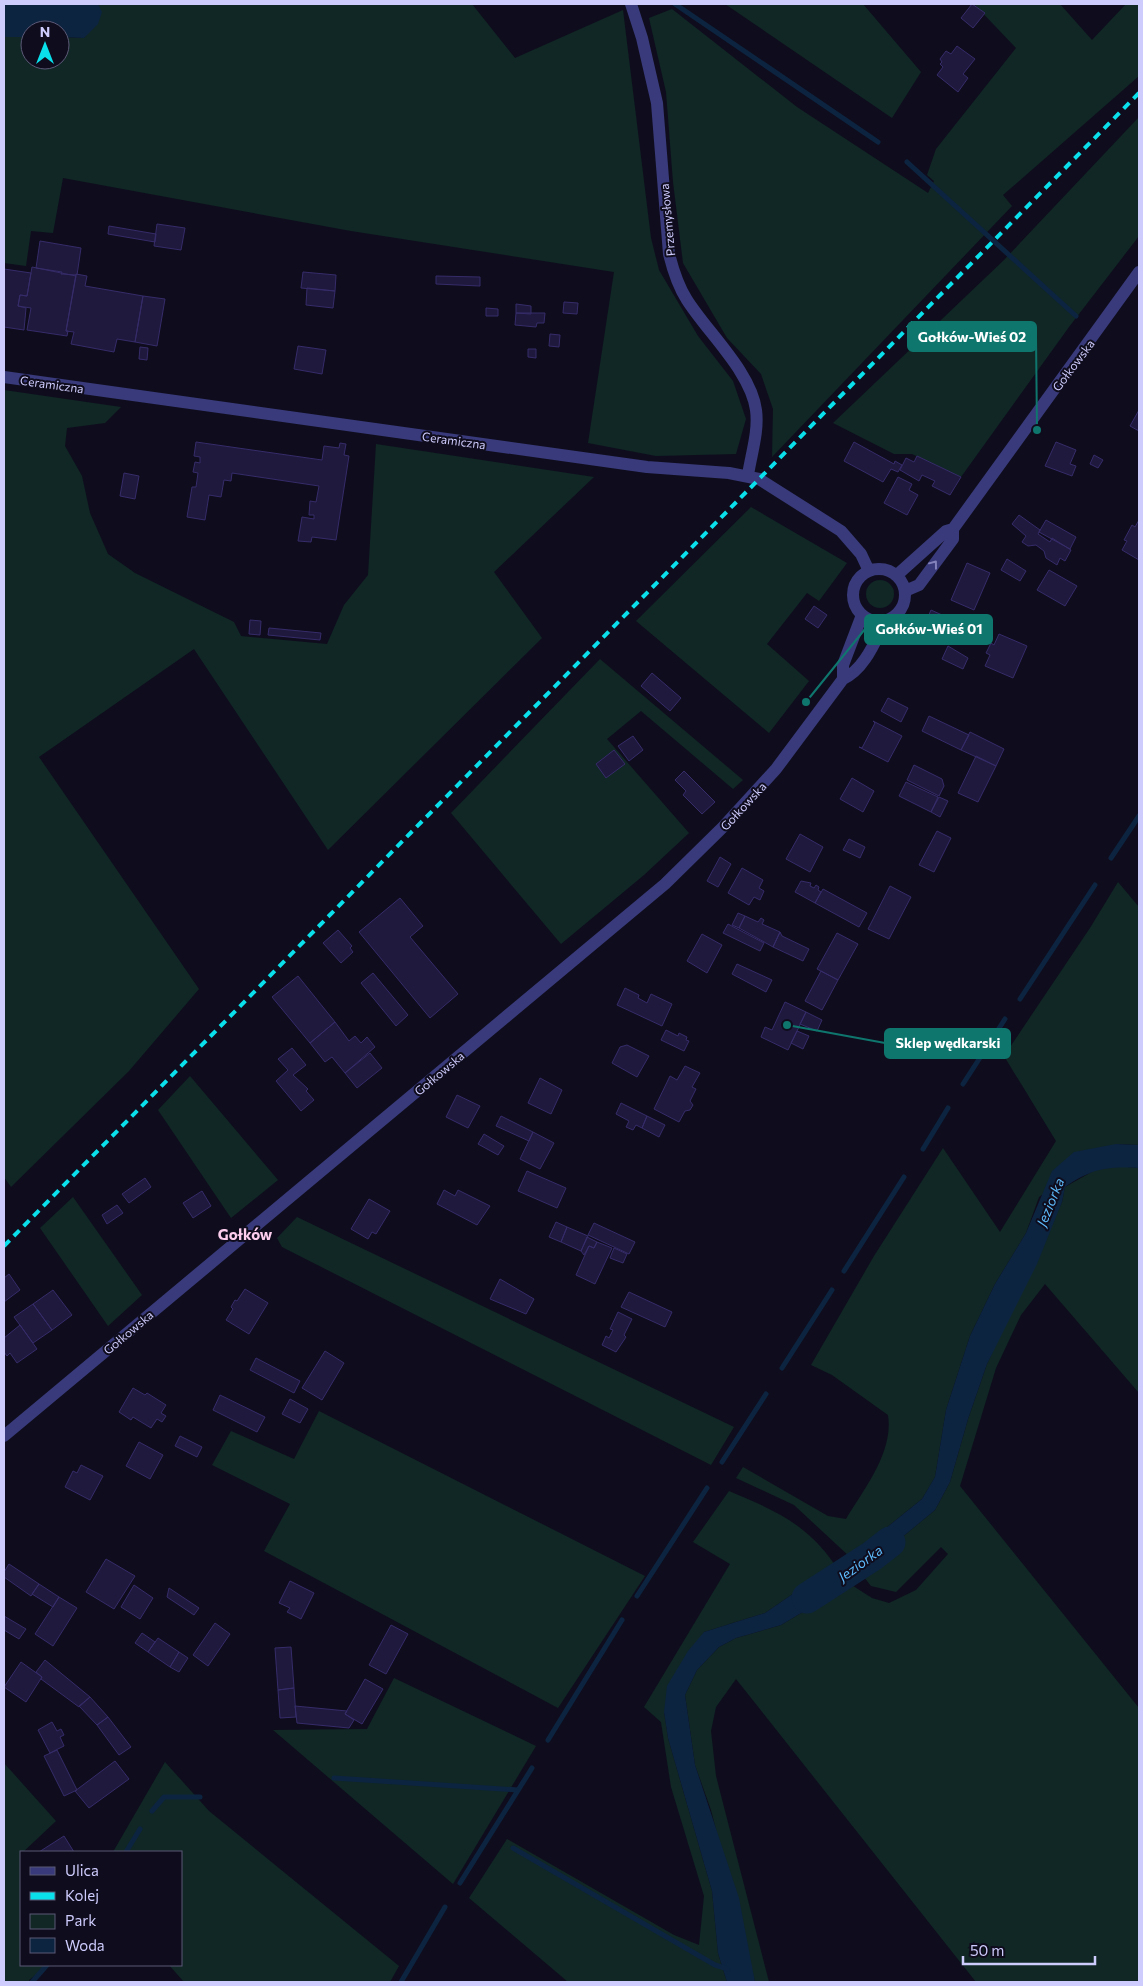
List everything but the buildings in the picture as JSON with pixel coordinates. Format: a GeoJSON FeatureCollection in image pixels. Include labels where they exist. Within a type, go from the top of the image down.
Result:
{"type":"FeatureCollection","features":[{"type":"Feature","properties":{"kind":"street","name":"Przemysłowa"},"geometry":{"type":"LineString","coordinates":[[631,4],[642,38],[656,103],[669,254],[676,279],[687,300],[742,376],[753,397],[756,422],[748,475]]}},
{"type":"Feature","properties":{"kind":"street","name":"Gołkowska"},"geometry":{"type":"LineString","coordinates":[[905,591],[919,585],[952,539],[953,529],[1139,272]]}},
{"type":"Feature","properties":{"kind":"street","name":"Ceramiczna"},"geometry":{"type":"LineString","coordinates":[[4,377],[628,464],[748,475],[766,483],[841,531],[860,554],[868,571]]}},
{"type":"Feature","properties":{"kind":"street","name":"Gołkowska"},"geometry":{"type":"LineString","coordinates":[[897,575],[946,531],[953,529]]}},
{"type":"Feature","properties":{"kind":"street"},"geometry":{"type":"LineString","coordinates":[[886,569],[897,575],[905,591],[905,603],[901,610],[895,616],[886,620],[870,620],[862,615],[853,600],[856,582],[868,571],[886,569]]}},
{"type":"Feature","properties":{"kind":"street","name":"Gołkowska"},"geometry":{"type":"LineString","coordinates":[[842,679],[844,665],[862,615]]}},
{"type":"Feature","properties":{"kind":"street","name":"Gołkowska"},"geometry":{"type":"LineString","coordinates":[[4,1436],[665,884],[723,827],[776,769],[842,679],[854,672],[863,662],[886,620]]}},
{"type":"Feature","properties":{"kind":"green space"},"geometry":{"type":"Polygon","coordinates":[[[98,4],[472,4],[515,58],[623,10],[651,238],[659,270],[698,336],[733,381],[746,419],[736,454],[656,456],[588,443],[614,272],[351,231],[63,178],[53,233],[31,231],[26,266],[4,263],[4,37],[20,37],[20,70],[70,70],[70,37],[84,38],[101,12],[98,4]]]}},
{"type":"Feature","properties":{"kind":"green space"},"geometry":{"type":"Polygon","coordinates":[[[725,4],[863,4],[921,72],[892,118],[725,4]]]}},
{"type":"Feature","properties":{"kind":"green space"},"geometry":{"type":"Polygon","coordinates":[[[974,4],[1060,4],[1092,40],[1126,4],[1139,4],[1139,76],[1003,195],[1012,206],[772,457],[773,409],[761,374],[727,338],[683,263],[673,182],[666,92],[649,18],[672,9],[797,107],[928,193],[934,181],[927,175],[936,149],[1016,48],[974,4]]]}},
{"type":"Feature","properties":{"kind":"green space"},"geometry":{"type":"Polygon","coordinates":[[[1139,117],[1139,236],[1069,327],[961,477],[912,454],[894,454],[833,423],[1004,260],[1139,117]]]}},
{"type":"Feature","properties":{"kind":"green space"},"geometry":{"type":"Polygon","coordinates":[[[4,390],[121,407],[105,423],[67,428],[65,446],[82,476],[90,513],[108,554],[135,573],[234,622],[241,636],[327,644],[344,605],[368,575],[376,444],[594,477],[494,572],[542,638],[328,850],[194,649],[39,757],[199,989],[129,1071],[11,1187],[4,1177],[4,390]]]}},
{"type":"Feature","properties":{"kind":"green space"},"geometry":{"type":"Polygon","coordinates":[[[751,507],[847,563],[819,601],[807,593],[767,644],[809,681],[769,733],[636,621],[751,507]]]}},
{"type":"Feature","properties":{"kind":"green space"},"geometry":{"type":"Polygon","coordinates":[[[880,580],[890,584],[894,594],[890,604],[880,608],[870,604],[866,594],[870,584],[880,580]]]}},
{"type":"Feature","properties":{"kind":"green space"},"geometry":{"type":"Polygon","coordinates":[[[600,659],[743,780],[733,789],[641,711],[607,739],[689,833],[644,875],[561,944],[451,813],[600,659]]]}},
{"type":"Feature","properties":{"kind":"green space"},"geometry":{"type":"Polygon","coordinates":[[[1118,882],[1139,907],[1139,1145],[1116,1144],[1039,1197],[1026,1233],[995,1284],[970,1336],[946,1410],[935,1477],[922,1499],[850,1557],[794,1505],[736,1478],[743,1467],[828,1516],[846,1519],[869,1483],[882,1456],[889,1429],[888,1415],[832,1375],[811,1365],[874,1256],[943,1148],[1000,1232],[1056,1141],[1004,1056],[1090,928],[1118,882]]]}},
{"type":"Feature","properties":{"kind":"green space"},"geometry":{"type":"Polygon","coordinates":[[[190,1076],[278,1180],[231,1218],[158,1110],[190,1076]]]}},
{"type":"Feature","properties":{"kind":"green space"},"geometry":{"type":"Polygon","coordinates":[[[1115,1166],[1139,1168],[1139,1393],[1045,1284],[1021,1315],[996,1368],[960,1486],[1139,1708],[1139,1982],[976,1982],[736,1679],[716,1707],[711,1731],[716,1776],[769,1982],[755,1982],[711,1810],[695,1765],[685,1695],[697,1670],[719,1647],[736,1638],[781,1625],[850,1584],[872,1598],[889,1603],[916,1590],[948,1554],[941,1547],[896,1592],[871,1586],[860,1572],[935,1510],[950,1482],[968,1419],[987,1364],[1062,1202],[1065,1187],[1097,1169],[1115,1166]]]}},
{"type":"Feature","properties":{"kind":"green space"},"geometry":{"type":"Polygon","coordinates":[[[73,1197],[142,1295],[108,1326],[40,1228],[73,1197]]]}},
{"type":"Feature","properties":{"kind":"green space"},"geometry":{"type":"Polygon","coordinates":[[[297,1217],[734,1427],[711,1465],[282,1247],[277,1238],[297,1217]]]}},
{"type":"Feature","properties":{"kind":"green space"},"geometry":{"type":"Polygon","coordinates":[[[319,1411],[645,1576],[558,1708],[264,1551],[290,1504],[212,1465],[231,1431],[294,1459],[319,1411]]]}},
{"type":"Feature","properties":{"kind":"green space"},"geometry":{"type":"Polygon","coordinates":[[[729,1491],[775,1512],[801,1528],[813,1538],[835,1565],[765,1613],[704,1632],[664,1712],[668,1738],[712,1891],[718,1953],[727,1982],[568,1982],[469,1898],[507,1839],[674,1935],[699,1945],[704,1896],[671,1787],[661,1722],[644,1707],[730,1564],[693,1542],[729,1491]]]}},
{"type":"Feature","properties":{"kind":"green space"},"geometry":{"type":"Polygon","coordinates":[[[394,1678],[536,1746],[453,1884],[273,1730],[367,1729],[394,1678]]]}},
{"type":"Feature","properties":{"kind":"green space"},"geometry":{"type":"Polygon","coordinates":[[[165,1762],[209,1811],[399,1966],[390,1982],[184,1982],[170,1966],[182,1966],[182,1851],[114,1851],[165,1762]]]}},
{"type":"Feature","properties":{"kind":"green space"},"geometry":{"type":"Polygon","coordinates":[[[4,1763],[56,1821],[24,1851],[20,1851],[20,1966],[48,1966],[29,1980],[30,1982],[4,1982],[4,1763]]]}},
{"type":"Feature","properties":{"kind":"water"},"geometry":{"type":"Polygon","coordinates":[[[4,4],[98,4],[102,12],[98,24],[84,38],[70,37],[70,20],[20,20],[20,37],[4,37],[4,4]]]}},
{"type":"Feature","properties":{"kind":"water"},"geometry":{"type":"Polygon","coordinates":[[[1116,1144],[1139,1145],[1139,1168],[1118,1167],[1092,1172],[1065,1187],[1062,1202],[1037,1264],[987,1364],[968,1419],[950,1482],[935,1510],[860,1572],[850,1557],[922,1499],[935,1477],[946,1410],[970,1336],[995,1284],[1026,1233],[1052,1171],[1074,1152],[1116,1144]]]}},
{"type":"Feature","properties":{"kind":"water"},"geometry":{"type":"Polygon","coordinates":[[[835,1565],[850,1584],[781,1625],[736,1638],[719,1647],[697,1670],[685,1695],[695,1765],[739,1898],[755,1982],[727,1982],[718,1953],[712,1891],[668,1738],[664,1712],[667,1686],[688,1651],[704,1632],[765,1613],[835,1565]]]}},
{"type":"Feature","properties":{"kind":"waterway"},"geometry":{"type":"LineString","coordinates":[[675,4],[878,142]]}},
{"type":"Feature","properties":{"kind":"waterway"},"geometry":{"type":"LineString","coordinates":[[907,162],[1076,316]]}},
{"type":"Feature","properties":{"kind":"waterway"},"geometry":{"type":"LineString","coordinates":[[1111,858],[1139,816]]}},
{"type":"Feature","properties":{"kind":"waterway"},"geometry":{"type":"LineString","coordinates":[[1020,999],[1095,885]]}},
{"type":"Feature","properties":{"kind":"waterway"},"geometry":{"type":"LineString","coordinates":[[963,1084],[1005,1019]]}},
{"type":"Feature","properties":{"kind":"waterway"},"geometry":{"type":"LineString","coordinates":[[923,1149],[948,1108]]}},
{"type":"Feature","properties":{"kind":"waterway"},"geometry":{"type":"LineString","coordinates":[[844,1271],[904,1177]]}},
{"type":"Feature","properties":{"kind":"waterway"},"geometry":{"type":"LineString","coordinates":[[782,1368],[832,1290]]}},
{"type":"Feature","properties":{"kind":"waterway"},"geometry":{"type":"LineString","coordinates":[[722,1462],[766,1394]]}},
{"type":"Feature","properties":{"kind":"waterway"},"geometry":{"type":"LineString","coordinates":[[637,1596],[707,1488]]}},
{"type":"Feature","properties":{"kind":"waterway","name":"Jeziorka"},"geometry":{"type":"LineString","coordinates":[[807,1598],[872,1556],[890,1542]]}},
{"type":"Feature","properties":{"kind":"waterway"},"geometry":{"type":"LineString","coordinates":[[548,1740],[622,1620]]}},
{"type":"Feature","properties":{"kind":"waterway"},"geometry":{"type":"LineString","coordinates":[[460,1883],[532,1768]]}},
{"type":"Feature","properties":{"kind":"waterway"},"geometry":{"type":"LineString","coordinates":[[334,1778],[518,1790]]}},
{"type":"Feature","properties":{"kind":"waterway"},"geometry":{"type":"LineString","coordinates":[[152,1811],[164,1797],[200,1797]]}},
{"type":"Feature","properties":{"kind":"waterway"},"geometry":{"type":"LineString","coordinates":[[127,1851],[140,1829]]}},
{"type":"Feature","properties":{"kind":"waterway"},"geometry":{"type":"LineString","coordinates":[[513,1848],[715,1965],[728,1969]]}},
{"type":"Feature","properties":{"kind":"waterway"},"geometry":{"type":"LineString","coordinates":[[401,1982],[445,1907]]}},
{"type":"Feature","properties":{"kind":"waterway"},"geometry":{"type":"LineString","coordinates":[[32,1982],[46,1966]]}},
{"type":"Feature","properties":{"kind":"railway"},"geometry":{"type":"LineString","coordinates":[[4,1246],[1139,93]]}},
{"type":"Feature","properties":{"kind":"place","name":"Gołków-Wieś 02"},"geometry":{"type":"Point","coordinates":[1037,430]}},
{"type":"Feature","properties":{"kind":"place","name":"Gołków-Wieś 01"},"geometry":{"type":"Point","coordinates":[806,702]}},
{"type":"Feature","properties":{"kind":"place","name":"Sklep wędkarski"},"geometry":{"type":"Point","coordinates":[787,1025]}},
{"type":"Feature","properties":{"kind":"district","name":"Gołków"},"geometry":{"type":"Point","coordinates":[245,1234]}}]}
